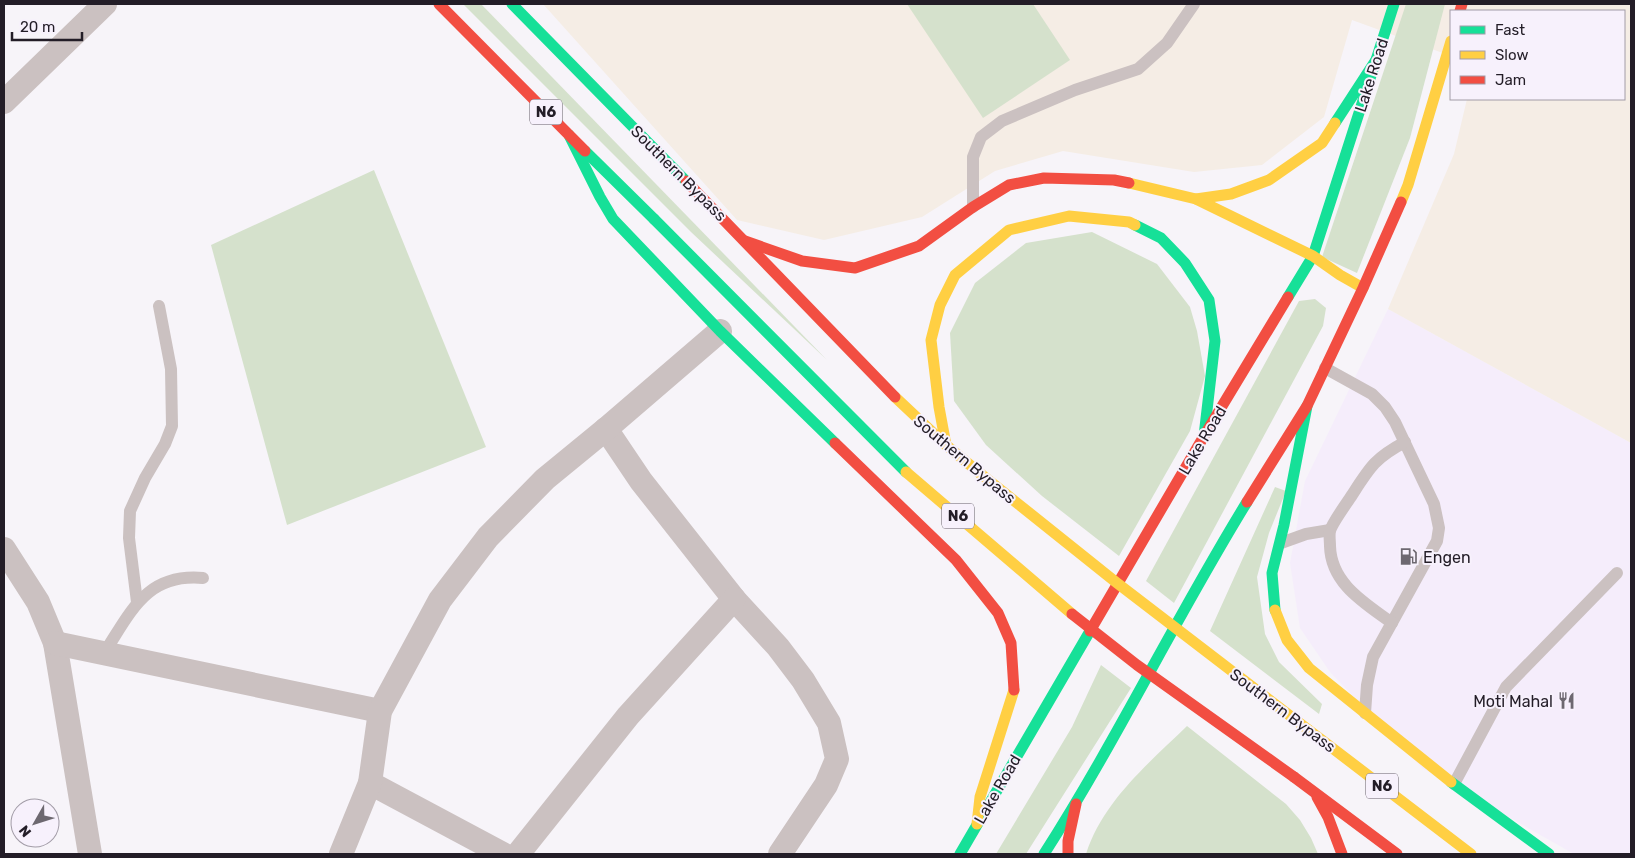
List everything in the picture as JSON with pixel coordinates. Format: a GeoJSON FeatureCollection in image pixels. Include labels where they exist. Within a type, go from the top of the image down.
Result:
{"type":"FeatureCollection","features":[{"type":"Feature","properties":{"kind":"main road","name":"N6"},"geometry":{"type":"LineString","coordinates":[[439,4],[900,467],[1062,606],[1122,654],[1294,777],[1397,854]]}},
{"type":"Feature","properties":{"kind":"main road","name":"Southern Bypass"},"geometry":{"type":"LineString","coordinates":[[512,4],[745,241],[902,405],[946,445],[1118,583],[1471,854]]}},
{"type":"Feature","properties":{"kind":"main road","name":"Lake Road"},"geometry":{"type":"LineString","coordinates":[[960,854],[1204,436],[1313,256],[1394,4]]}},
{"type":"Feature","properties":{"kind":"main road"},"geometry":{"type":"LineString","coordinates":[[1044,854],[1076,804],[1218,550],[1307,406],[1363,288],[1408,185],[1450,44]]}},
{"type":"Feature","properties":{"kind":"main road"},"geometry":{"type":"LineString","coordinates":[[1196,199],[1231,194],[1269,180],[1322,143],[1376,60]]}},
{"type":"Feature","properties":{"kind":"main road"},"geometry":{"type":"LineString","coordinates":[[569,135],[613,219],[720,331],[956,560],[998,612],[1012,643],[1015,688],[980,796],[977,824]]}},
{"type":"Feature","properties":{"kind":"main road"},"geometry":{"type":"LineString","coordinates":[[745,241],[802,261],[855,268],[920,246],[973,207],[1009,185],[1044,178],[1114,180],[1196,199],[1313,256],[1363,288]]}},
{"type":"Feature","properties":{"kind":"main road"},"geometry":{"type":"LineString","coordinates":[[946,445],[938,407],[931,340],[940,305],[956,275],[1009,230],[1069,216],[1129,222],[1161,238],[1185,264],[1209,300],[1215,341],[1204,436]]}},
{"type":"Feature","properties":{"kind":"main road"},"geometry":{"type":"LineString","coordinates":[[1307,406],[1272,573],[1275,609],[1287,640],[1309,668],[1454,784],[1549,854]]}},
{"type":"Feature","properties":{"kind":"main road"},"geometry":{"type":"LineString","coordinates":[[1315,794],[1328,817],[1342,854]]}},
{"type":"Feature","properties":{"kind":"main road"},"geometry":{"type":"LineString","coordinates":[[1068,854],[1068,841],[1076,804]]}},
{"type":"Feature","properties":{"kind":"street"},"geometry":{"type":"LineString","coordinates":[[4,102],[105,4]]}},
{"type":"Feature","properties":{"kind":"street"},"geometry":{"type":"LineString","coordinates":[[341,854],[370,783],[380,710],[440,600],[488,537],[545,479],[720,331]]}},
{"type":"Feature","properties":{"kind":"street"},"geometry":{"type":"LineString","coordinates":[[606,429],[641,480],[734,599],[778,647],[803,680],[829,723],[837,759],[826,785],[780,854]]}},
{"type":"Feature","properties":{"kind":"street"},"geometry":{"type":"LineString","coordinates":[[4,549],[38,602],[55,643],[90,854]]}},
{"type":"Feature","properties":{"kind":"street"},"geometry":{"type":"LineString","coordinates":[[518,854],[628,716],[734,599]]}},
{"type":"Feature","properties":{"kind":"street"},"geometry":{"type":"LineString","coordinates":[[55,643],[380,710]]}},
{"type":"Feature","properties":{"kind":"street"},"geometry":{"type":"LineString","coordinates":[[370,783],[504,854]]}},
{"type":"Feature","properties":{"kind":"lane"},"geometry":{"type":"LineString","coordinates":[[973,207],[973,156],[981,137],[1002,120],[1075,90],[1138,68],[1167,43],[1194,4]]}},
{"type":"Feature","properties":{"kind":"lane"},"geometry":{"type":"LineString","coordinates":[[138,602],[129,538],[130,511],[145,478],[165,444],[172,426],[171,369],[159,306]]}},
{"type":"Feature","properties":{"kind":"lane"},"geometry":{"type":"LineString","coordinates":[[1325,368],[1372,394],[1385,407],[1395,422],[1434,504],[1439,528],[1437,541],[1373,657],[1369,670],[1365,713]]}},
{"type":"Feature","properties":{"kind":"lane"},"geometry":{"type":"LineString","coordinates":[[1392,623],[1351,592],[1342,582],[1330,553],[1330,530],[1374,462],[1387,451],[1405,442]]}},
{"type":"Feature","properties":{"kind":"lane"},"geometry":{"type":"LineString","coordinates":[[1279,544],[1306,534],[1330,530]]}},
{"type":"Feature","properties":{"kind":"lane"},"geometry":{"type":"LineString","coordinates":[[1454,784],[1506,687],[1617,572]]}},
{"type":"Feature","properties":{"kind":"lane"},"geometry":{"type":"LineString","coordinates":[[104,653],[138,602],[153,589],[171,580],[187,577],[203,578]]}},
{"type":"Feature","properties":{"kind":"shaded area"},"geometry":{"type":"Polygon","coordinates":[[[543,4],[1631,4],[1631,443],[1388,309],[1454,154],[1467,100],[1625,100],[1625,10],[1450,10],[1450,56],[1352,20],[1324,117],[1262,165],[1194,172],[1063,151],[995,171],[922,217],[824,240],[737,220],[543,4]]]}},
{"type":"Feature","properties":{"kind":"shaded area"},"geometry":{"type":"Polygon","coordinates":[[[1388,309],[1631,443],[1631,854],[1574,854],[1422,768],[1330,672],[1300,628],[1290,563],[1305,481],[1388,309]]]}},
{"type":"Feature","properties":{"kind":"green space"},"geometry":{"type":"Polygon","coordinates":[[[463,4],[481,4],[827,360],[691,232],[463,4]]]}},
{"type":"Feature","properties":{"kind":"green space"},"geometry":{"type":"Polygon","coordinates":[[[907,4],[1033,4],[1070,60],[983,118],[907,4]]]}},
{"type":"Feature","properties":{"kind":"green space"},"geometry":{"type":"Polygon","coordinates":[[[1406,4],[1445,4],[1410,138],[1357,273],[1322,257],[1406,4]]]}},
{"type":"Feature","properties":{"kind":"green space"},"geometry":{"type":"Polygon","coordinates":[[[374,170],[486,447],[287,525],[211,245],[374,170]]]}},
{"type":"Feature","properties":{"kind":"green space"},"geometry":{"type":"Polygon","coordinates":[[[1092,232],[1157,264],[1190,307],[1197,331],[1205,376],[1190,431],[1119,556],[1042,496],[986,445],[954,401],[950,333],[975,283],[1026,243],[1092,232]]]}},
{"type":"Feature","properties":{"kind":"green space"},"geometry":{"type":"Polygon","coordinates":[[[1315,299],[1326,308],[1323,326],[1174,603],[1146,581],[1299,301],[1315,299]]]}},
{"type":"Feature","properties":{"kind":"green space"},"geometry":{"type":"Polygon","coordinates":[[[1275,487],[1286,491],[1269,533],[1257,577],[1265,634],[1279,662],[1322,704],[1319,714],[1210,631],[1275,487]]]}},
{"type":"Feature","properties":{"kind":"green space"},"geometry":{"type":"Polygon","coordinates":[[[1101,665],[1131,688],[1026,854],[996,854],[1072,727],[1101,665]]]}},
{"type":"Feature","properties":{"kind":"green space"},"geometry":{"type":"Polygon","coordinates":[[[1187,726],[1286,804],[1300,820],[1318,854],[1086,854],[1103,817],[1115,800],[1142,769],[1187,726]]]}},
{"type":"Feature","properties":{"kind":"traffic: fast"},"geometry":{"type":"LineString","coordinates":[[512,4],[686,181]]}},
{"type":"Feature","properties":{"kind":"traffic: fast"},"geometry":{"type":"LineString","coordinates":[[1288,297],[1313,256],[1394,4]]}},
{"type":"Feature","properties":{"kind":"traffic: fast"},"geometry":{"type":"LineString","coordinates":[[1335,123],[1376,60]]}},
{"type":"Feature","properties":{"kind":"traffic: fast"},"geometry":{"type":"LineString","coordinates":[[569,135],[613,219],[720,331],[835,443]]}},
{"type":"Feature","properties":{"kind":"traffic: fast"},"geometry":{"type":"LineString","coordinates":[[585,151],[654,219]]}},
{"type":"Feature","properties":{"kind":"traffic: fast"},"geometry":{"type":"LineString","coordinates":[[654,219],[906,472]]}},
{"type":"Feature","properties":{"kind":"traffic: fast"},"geometry":{"type":"LineString","coordinates":[[1135,225],[1161,238],[1185,263],[1209,300],[1215,341],[1204,436]]}},
{"type":"Feature","properties":{"kind":"traffic: fast"},"geometry":{"type":"LineString","coordinates":[[1275,610],[1272,573],[1284,525],[1307,406]]}},
{"type":"Feature","properties":{"kind":"traffic: fast"},"geometry":{"type":"LineString","coordinates":[[1044,854],[1097,767],[1196,589],[1247,502]]}},
{"type":"Feature","properties":{"kind":"traffic: fast"},"geometry":{"type":"LineString","coordinates":[[960,854],[1090,631]]}},
{"type":"Feature","properties":{"kind":"traffic: fast"},"geometry":{"type":"LineString","coordinates":[[1451,782],[1549,854]]}},
{"type":"Feature","properties":{"kind":"traffic: slow"},"geometry":{"type":"LineString","coordinates":[[1401,202],[1408,185],[1450,44]]}},
{"type":"Feature","properties":{"kind":"traffic: slow"},"geometry":{"type":"LineString","coordinates":[[1129,183],[1196,199],[1231,194],[1269,180],[1322,143],[1335,123]]}},
{"type":"Feature","properties":{"kind":"traffic: slow"},"geometry":{"type":"LineString","coordinates":[[1196,199],[1313,256],[1363,288]]}},
{"type":"Feature","properties":{"kind":"traffic: slow"},"geometry":{"type":"LineString","coordinates":[[946,445],[939,407],[931,340],[940,305],[955,275],[1009,230],[1069,216],[1129,222],[1135,225]]}},
{"type":"Feature","properties":{"kind":"traffic: slow"},"geometry":{"type":"LineString","coordinates":[[895,397],[946,445],[982,475]]}},
{"type":"Feature","properties":{"kind":"traffic: slow"},"geometry":{"type":"LineString","coordinates":[[906,472],[1072,614]]}},
{"type":"Feature","properties":{"kind":"traffic: slow"},"geometry":{"type":"LineString","coordinates":[[982,475],[1117,583],[1293,718]]}},
{"type":"Feature","properties":{"kind":"traffic: slow"},"geometry":{"type":"LineString","coordinates":[[1275,610],[1287,640],[1309,668],[1451,782]]}},
{"type":"Feature","properties":{"kind":"traffic: slow"},"geometry":{"type":"LineString","coordinates":[[977,824],[980,797],[1014,690]]}},
{"type":"Feature","properties":{"kind":"traffic: slow"},"geometry":{"type":"LineString","coordinates":[[1293,718],[1471,854]]}},
{"type":"Feature","properties":{"kind":"traffic: jam"},"geometry":{"type":"LineString","coordinates":[[439,4],[585,151]]}},
{"type":"Feature","properties":{"kind":"traffic: jam"},"geometry":{"type":"LineString","coordinates":[[1460,10],[1462,4]]}},
{"type":"Feature","properties":{"kind":"traffic: jam"},"geometry":{"type":"LineString","coordinates":[[745,241],[802,261],[855,268],[919,246],[973,207],[1009,185],[1044,178],[1114,180],[1129,183]]}},
{"type":"Feature","properties":{"kind":"traffic: jam"},"geometry":{"type":"LineString","coordinates":[[686,181],[895,397]]}},
{"type":"Feature","properties":{"kind":"traffic: jam"},"geometry":{"type":"LineString","coordinates":[[1247,502],[1307,406],[1401,202]]}},
{"type":"Feature","properties":{"kind":"traffic: jam"},"geometry":{"type":"LineString","coordinates":[[1090,631],[1288,297]]}},
{"type":"Feature","properties":{"kind":"traffic: jam"},"geometry":{"type":"LineString","coordinates":[[835,443],[956,560],[998,613],[1011,643],[1014,690]]}},
{"type":"Feature","properties":{"kind":"traffic: jam"},"geometry":{"type":"LineString","coordinates":[[1072,614],[1137,665],[1294,777]]}},
{"type":"Feature","properties":{"kind":"traffic: jam"},"geometry":{"type":"LineString","coordinates":[[1294,777],[1397,854]]}},
{"type":"Feature","properties":{"kind":"traffic: jam"},"geometry":{"type":"LineString","coordinates":[[1317,797],[1328,817],[1342,854]]}},
{"type":"Feature","properties":{"kind":"traffic: jam"},"geometry":{"type":"LineString","coordinates":[[1068,854],[1068,841],[1076,804]]}},
{"type":"Feature","properties":{"kind":"place","name":"Engen"},"geometry":{"type":"Point","coordinates":[1409,557]}},
{"type":"Feature","properties":{"kind":"place","name":"Moti Mahal"},"geometry":{"type":"Point","coordinates":[1567,701]}}]}
